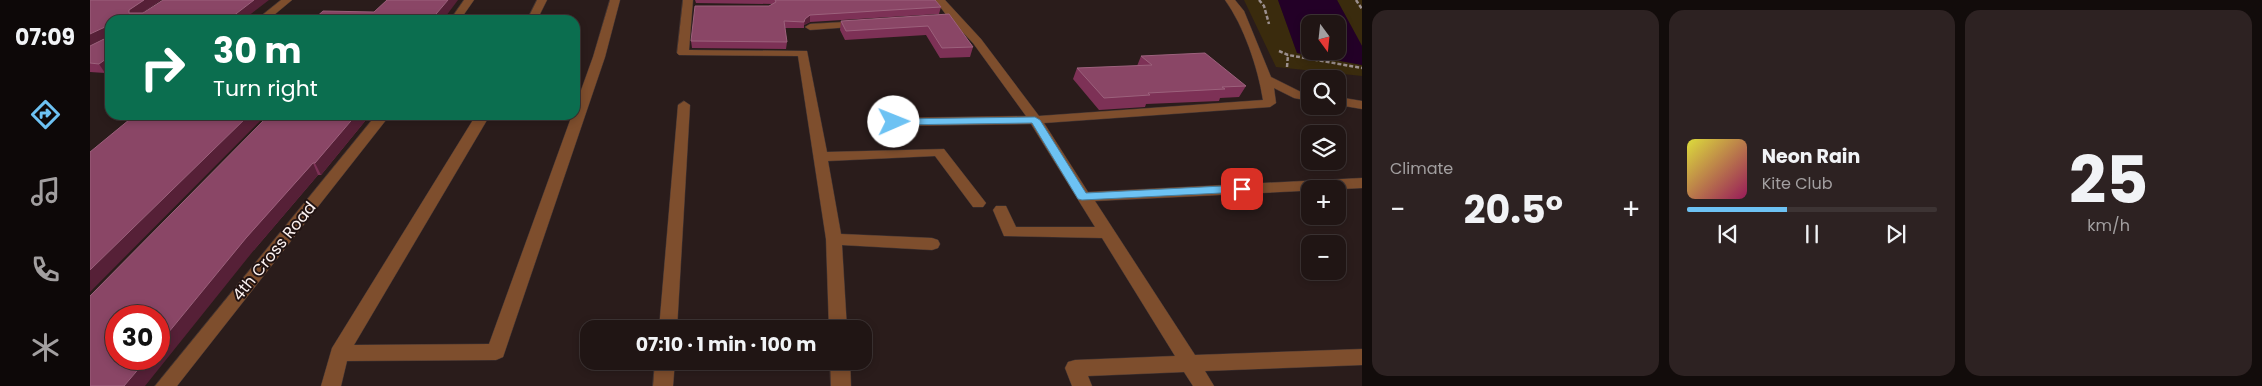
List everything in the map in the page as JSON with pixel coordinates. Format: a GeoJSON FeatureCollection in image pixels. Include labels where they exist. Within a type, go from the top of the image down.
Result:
{"type":"FeatureCollection","features":[{"type":"Feature","properties":{"kind":"street"},"geometry":{"type":"LineString","coordinates":[[267,15],[287,0]]}},
{"type":"Feature","properties":{"kind":"street"},"geometry":{"type":"LineString","coordinates":[[458,15],[469,0]]}},
{"type":"Feature","properties":{"kind":"street"},"geometry":{"type":"LineString","coordinates":[[534,15],[542,0]]}},
{"type":"Feature","properties":{"kind":"street"},"geometry":{"type":"LineString","coordinates":[[580,111],[599,57],[614,0]]}},
{"type":"Feature","properties":{"kind":"street"},"geometry":{"type":"LineString","coordinates":[[940,0],[977,41],[1035,120],[1082,197],[1204,386]]}},
{"type":"Feature","properties":{"kind":"street"},"geometry":{"type":"LineString","coordinates":[[894,122],[1035,120],[1270,103],[1266,79],[1239,11],[1230,0]]}},
{"type":"Feature","properties":{"kind":"street"},"geometry":{"type":"LineString","coordinates":[[690,5],[683,53],[802,53],[834,239],[838,320]]}},
{"type":"Feature","properties":{"kind":"street"},"geometry":{"type":"LineString","coordinates":[[916,21],[955,18]]}},
{"type":"Feature","properties":{"kind":"street"},"geometry":{"type":"LineString","coordinates":[[810,27],[878,23]]}},
{"type":"Feature","properties":{"kind":"street"},"geometry":{"type":"LineString","coordinates":[[1266,79],[1301,96]]}},
{"type":"Feature","properties":{"kind":"street"},"geometry":{"type":"LineString","coordinates":[[1346,102],[1362,105]]}},
{"type":"Feature","properties":{"kind":"street"},"geometry":{"type":"LineString","coordinates":[[669,320],[684,105]]}},
{"type":"Feature","properties":{"kind":"street","name":"4th Cross Road"},"geometry":{"type":"LineString","coordinates":[[165,386],[379,120]]}},
{"type":"Feature","properties":{"kind":"street"},"geometry":{"type":"LineString","coordinates":[[331,386],[339,353],[480,120]]}},
{"type":"Feature","properties":{"kind":"street"},"geometry":{"type":"LineString","coordinates":[[339,353],[496,352],[577,120]]}},
{"type":"Feature","properties":{"kind":"street"},"geometry":{"type":"LineString","coordinates":[[820,158],[939,152],[978,203]]}},
{"type":"Feature","properties":{"kind":"street"},"geometry":{"type":"LineString","coordinates":[[1082,197],[1362,183]]}},
{"type":"Feature","properties":{"kind":"street"},"geometry":{"type":"LineString","coordinates":[[1002,210],[1010,232],[1106,233]]}},
{"type":"Feature","properties":{"kind":"street"},"geometry":{"type":"LineString","coordinates":[[834,239],[932,244]]}},
{"type":"Feature","properties":{"kind":"street"},"geometry":{"type":"LineString","coordinates":[[1082,386],[1075,368],[1188,362],[1362,357]]}},
{"type":"Feature","properties":{"kind":"street"},"geometry":{"type":"LineString","coordinates":[[663,386],[664,370]]}},
{"type":"Feature","properties":{"kind":"street"},"geometry":{"type":"LineString","coordinates":[[840,370],[841,386]]}},
{"type":"Feature","properties":{"kind":"path"},"geometry":{"type":"LineString","coordinates":[[1356,0],[1362,9]]}},
{"type":"Feature","properties":{"kind":"path"},"geometry":{"type":"LineString","coordinates":[[1281,52],[1297,57],[1362,68]]}},
{"type":"Feature","properties":{"kind":"shaded area"},"geometry":{"type":"Polygon","coordinates":[[[1244,0],[1278,0],[1297,53],[1301,54],[1301,60],[1335,60],[1362,65],[1362,76],[1346,74],[1346,70],[1305,70],[1276,67],[1244,0]]]}},
{"type":"Feature","properties":{"kind":"shaded area"},"geometry":{"type":"Polygon","coordinates":[[[1278,0],[1337,0],[1345,15],[1301,15],[1301,54],[1297,53],[1278,0]]]}},
{"type":"Feature","properties":{"kind":"shaded area"},"geometry":{"type":"Polygon","coordinates":[[[1337,0],[1362,0],[1362,46],[1346,15],[1337,0]]]}},
{"type":"Feature","properties":{"kind":"shaded area"},"geometry":{"type":"Polygon","coordinates":[[[1346,17],[1362,46],[1362,65],[1335,60],[1346,60],[1346,17]]]}},
{"type":"Feature","properties":{"kind":"building"},"geometry":{"type":"Polygon","coordinates":[[[90,0],[144,0],[129,10],[129,13],[143,13],[163,0],[254,0],[234,15],[105,15],[105,27],[90,34],[90,0]]]}},
{"type":"Feature","properties":{"kind":"building"},"geometry":{"type":"Polygon","coordinates":[[[387,0],[448,0],[435,15],[319,15],[323,11],[374,12],[387,0]]]}},
{"type":"Feature","properties":{"kind":"building"},"geometry":{"type":"Polygon","coordinates":[[[775,0],[935,0],[941,7],[810,15],[804,22],[784,21],[787,42],[691,41],[695,6],[769,6],[776,2],[775,0]]]}},
{"type":"Feature","properties":{"kind":"building"},"geometry":{"type":"Polygon","coordinates":[[[949,14],[973,47],[942,48],[928,26],[846,31],[841,21],[949,14]]]}},
{"type":"Feature","properties":{"kind":"building"},"geometry":{"type":"Polygon","coordinates":[[[105,38],[105,60],[99,64],[90,63],[90,46],[105,38]]]}},
{"type":"Feature","properties":{"kind":"building"},"geometry":{"type":"Polygon","coordinates":[[[1205,53],[1246,86],[1104,98],[1077,68],[1152,65],[1141,56],[1205,53]]]}},
{"type":"Feature","properties":{"kind":"building"},"geometry":{"type":"Polygon","coordinates":[[[129,120],[244,120],[90,270],[90,152],[129,120]]]}},
{"type":"Feature","properties":{"kind":"building"},"geometry":{"type":"Polygon","coordinates":[[[264,120],[352,120],[246,238],[170,331],[170,305],[105,305],[105,370],[138,370],[124,386],[90,386],[90,296],[264,120]]]}},
{"type":"Feature","properties":{"kind":"route"},"geometry":{"type":"LineString","coordinates":[[894,122],[1035,120],[1082,197],[1242,189]]}}]}
